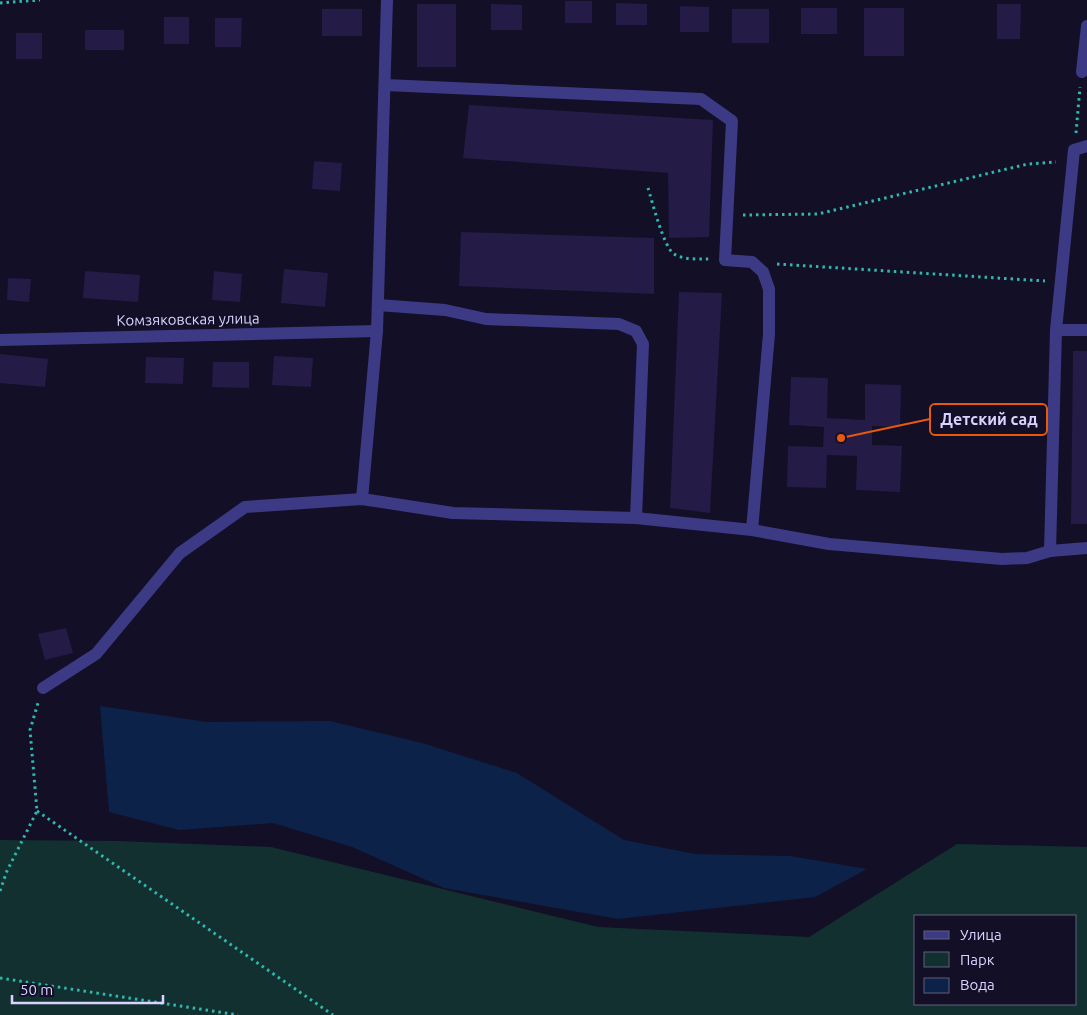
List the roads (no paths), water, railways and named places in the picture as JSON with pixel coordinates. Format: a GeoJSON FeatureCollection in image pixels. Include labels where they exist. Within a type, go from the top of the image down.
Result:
{"type":"FeatureCollection","features":[{"type":"Feature","properties":{"kind":"street"},"geometry":{"type":"LineString","coordinates":[[362,499],[377,331],[387,0]]}},
{"type":"Feature","properties":{"kind":"street"},"geometry":{"type":"LineString","coordinates":[[1082,72],[1087,26]]}},
{"type":"Feature","properties":{"kind":"street"},"geometry":{"type":"LineString","coordinates":[[384,85],[701,99],[732,121],[725,260],[752,262],[763,272],[769,289],[769,334],[752,530]]}},
{"type":"Feature","properties":{"kind":"street"},"geometry":{"type":"LineString","coordinates":[[1050,551],[1056,330],[1074,150],[1087,146]]}},
{"type":"Feature","properties":{"kind":"street"},"geometry":{"type":"LineString","coordinates":[[378,305],[445,310],[486,320],[619,324],[636,332],[643,344],[636,518]]}},
{"type":"Feature","properties":{"kind":"street"},"geometry":{"type":"LineString","coordinates":[[1056,330],[1087,330]]}},
{"type":"Feature","properties":{"kind":"street","name":"Комзяковская улица"},"geometry":{"type":"LineString","coordinates":[[0,340],[377,331]]}},
{"type":"Feature","properties":{"kind":"street"},"geometry":{"type":"LineString","coordinates":[[43,688],[96,654],[180,553],[245,507],[362,499],[453,513],[636,518],[752,530],[829,544],[1002,559],[1027,558],[1050,551],[1087,548]]}},
{"type":"Feature","properties":{"kind":"water"},"geometry":{"type":"Polygon","coordinates":[[[100,706],[207,722],[330,721],[422,743],[517,773],[624,840],[695,854],[790,856],[867,869],[815,897],[618,919],[444,888],[352,847],[273,823],[179,830],[109,812],[100,706]]]}},
{"type":"Feature","properties":{"kind":"place","name":"Детский сад"},"geometry":{"type":"Point","coordinates":[841,438]}}]}
